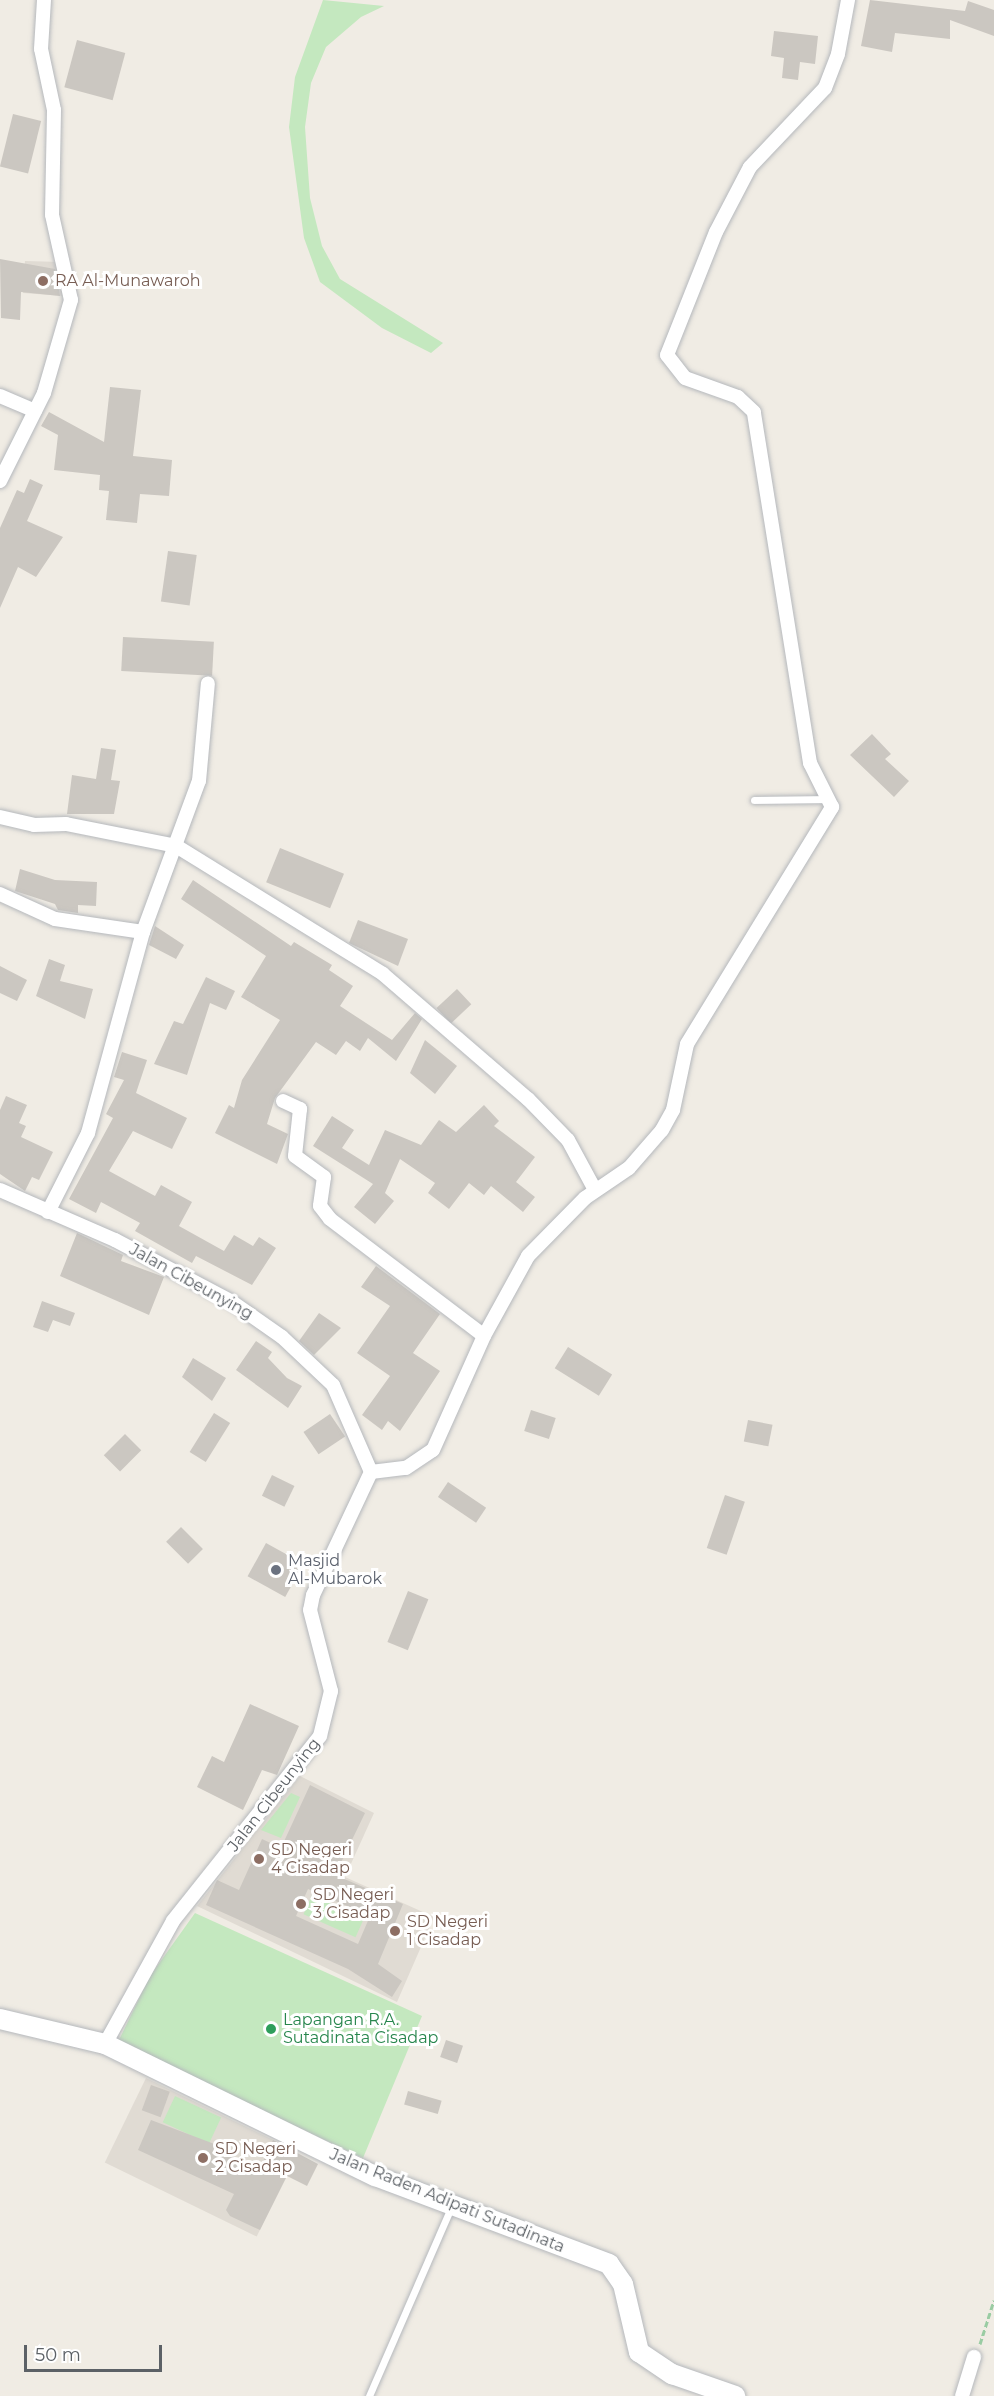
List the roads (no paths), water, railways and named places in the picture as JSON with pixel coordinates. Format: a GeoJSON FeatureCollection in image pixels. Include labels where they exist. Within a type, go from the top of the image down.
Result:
{"type":"FeatureCollection","features":[{"type":"Feature","properties":{"kind":"street"},"geometry":{"type":"LineString","coordinates":[[0,481],[35,411],[56,360],[70,300],[52,215],[54,110],[41,49],[44,0]]}},
{"type":"Feature","properties":{"kind":"street"},"geometry":{"type":"LineString","coordinates":[[371,1472],[406,1468],[433,1450],[484,1336],[528,1256],[595,1190],[629,1168],[662,1130],[673,1110],[687,1044],[821,827],[831,799],[810,763],[754,412],[738,397],[685,378],[667,355],[716,232],[750,167],[825,88],[838,54],[848,0]]}},
{"type":"Feature","properties":{"kind":"street"},"geometry":{"type":"LineString","coordinates":[[0,396],[35,411]]}},
{"type":"Feature","properties":{"kind":"street"},"geometry":{"type":"LineString","coordinates":[[48,1212],[88,1133],[143,932],[176,846],[205,759],[208,683]]}},
{"type":"Feature","properties":{"kind":"street"},"geometry":{"type":"LineString","coordinates":[[0,817],[176,846],[382,974],[435,1015],[568,1140],[595,1190]]}},
{"type":"Feature","properties":{"kind":"street"},"geometry":{"type":"LineString","coordinates":[[0,894],[55,919],[143,932]]}},
{"type":"Feature","properties":{"kind":"street"},"geometry":{"type":"LineString","coordinates":[[283,1101],[300,1109],[296,1156],[324,1177],[320,1206],[330,1219],[484,1336]]}},
{"type":"Feature","properties":{"kind":"street","name":"Jalan Cibeunying"},"geometry":{"type":"LineString","coordinates":[[0,1190],[213,1292],[282,1337],[333,1385],[371,1472],[313,1594],[310,1610],[331,1691],[323,1730],[305,1759],[173,1921],[105,2044]]}},
{"type":"Feature","properties":{"kind":"street","name":"Jalan Raden Adipati Sutadinata"},"geometry":{"type":"LineString","coordinates":[[0,2019],[105,2044],[223,2106],[375,2176],[609,2264],[623,2284],[639,2352],[672,2374],[735,2396]]}},
{"type":"Feature","properties":{"kind":"street"},"geometry":{"type":"LineString","coordinates":[[962,2396],[974,2357]]}},
{"type":"Feature","properties":{"kind":"lane"},"geometry":{"type":"LineString","coordinates":[[754,800],[831,799]]}},
{"type":"Feature","properties":{"kind":"lane"},"geometry":{"type":"LineString","coordinates":[[369,2396],[452,2204]]}},
{"type":"Feature","properties":{"kind":"place","name":"RA Al-Munawaroh"},"geometry":{"type":"Point","coordinates":[43,281]}},
{"type":"Feature","properties":{"kind":"place","name":"Masjid Al-Mubarok"},"geometry":{"type":"Point","coordinates":[276,1570]}},
{"type":"Feature","properties":{"kind":"place","name":"SD Negeri 4 Cisadap"},"geometry":{"type":"Point","coordinates":[259,1859]}},
{"type":"Feature","properties":{"kind":"place","name":"SD Negeri 3 Cisadap"},"geometry":{"type":"Point","coordinates":[301,1904]}},
{"type":"Feature","properties":{"kind":"place","name":"SD Negeri 1 Cisadap"},"geometry":{"type":"Point","coordinates":[395,1931]}},
{"type":"Feature","properties":{"kind":"place","name":"Lapangan R.A. Sutadinata Cisadap"},"geometry":{"type":"Point","coordinates":[271,2029]}},
{"type":"Feature","properties":{"kind":"place","name":"SD Negeri 2 Cisadap"},"geometry":{"type":"Point","coordinates":[203,2158]}}]}
